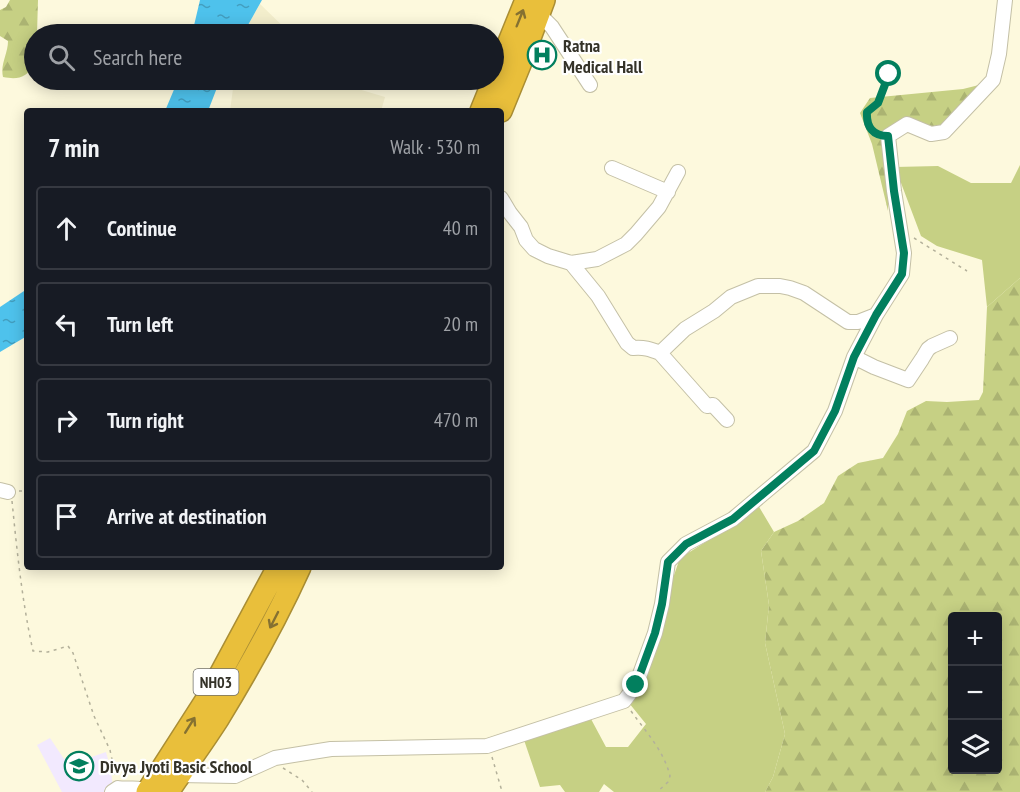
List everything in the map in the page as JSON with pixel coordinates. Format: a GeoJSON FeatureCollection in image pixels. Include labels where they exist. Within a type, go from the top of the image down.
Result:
{"type":"FeatureCollection","features":[{"type":"Feature","properties":{"kind":"highway"},"geometry":{"type":"LineString","coordinates":[[504,67],[536,6]]}},
{"type":"Feature","properties":{"kind":"highway"},"geometry":{"type":"LineString","coordinates":[[502,108],[521,62],[536,6]]}},
{"type":"Feature","properties":{"kind":"highway"},"geometry":{"type":"LineString","coordinates":[[483,108],[492,90]]}},
{"type":"Feature","properties":{"kind":"highway","name":"NH03"},"geometry":{"type":"LineString","coordinates":[[147,792],[208,698],[276,570]]}},
{"type":"Feature","properties":{"kind":"highway"},"geometry":{"type":"LineString","coordinates":[[174,784],[240,682],[274,621],[299,570]]}},
{"type":"Feature","properties":{"kind":"street"},"geometry":{"type":"LineString","coordinates":[[174,784],[235,777],[275,758],[331,749],[487,746],[624,701],[636,685],[655,633],[668,562],[686,544],[733,519],[814,451],[835,411],[854,357],[876,315],[902,274],[904,253],[888,136],[907,124],[931,134],[944,132],[993,80],[999,54],[1005,0]]}},
{"type":"Feature","properties":{"kind":"street"},"geometry":{"type":"LineString","coordinates":[[536,6],[590,85]]}},
{"type":"Feature","properties":{"kind":"street"},"geometry":{"type":"LineString","coordinates":[[612,168],[668,192]]}},
{"type":"Feature","properties":{"kind":"street"},"geometry":{"type":"LineString","coordinates":[[504,203],[534,249],[571,263],[597,259],[626,244],[636,234],[659,207],[678,172]]}},
{"type":"Feature","properties":{"kind":"street"},"geometry":{"type":"LineString","coordinates":[[571,263],[598,296],[627,343],[633,348],[649,348],[660,353],[707,406],[713,405],[727,420]]}},
{"type":"Feature","properties":{"kind":"street"},"geometry":{"type":"LineString","coordinates":[[660,353],[685,329],[731,297],[758,286],[773,285],[790,288],[811,298],[848,322],[858,322],[876,315]]}},
{"type":"Feature","properties":{"kind":"street"},"geometry":{"type":"LineString","coordinates":[[854,357],[908,380],[928,349],[950,338]]}},
{"type":"Feature","properties":{"kind":"street"},"geometry":{"type":"LineString","coordinates":[[115,790],[137,788],[147,792]]}},
{"type":"Feature","properties":{"kind":"path"},"geometry":{"type":"LineString","coordinates":[[888,136],[885,137],[870,130],[866,119],[867,112],[878,103],[893,62]]}},
{"type":"Feature","properties":{"kind":"path"},"geometry":{"type":"LineString","coordinates":[[912,237],[967,271]]}},
{"type":"Feature","properties":{"kind":"path"},"geometry":{"type":"LineString","coordinates":[[4,491],[11,495],[20,584],[33,651],[48,652],[68,646],[73,653],[94,716],[110,750],[115,790]]}},
{"type":"Feature","properties":{"kind":"path"},"geometry":{"type":"LineString","coordinates":[[624,701],[668,764],[670,776],[668,782],[657,792]]}},
{"type":"Feature","properties":{"kind":"path"},"geometry":{"type":"LineString","coordinates":[[487,746],[494,761],[500,792]]}},
{"type":"Feature","properties":{"kind":"path"},"geometry":{"type":"LineString","coordinates":[[275,758],[285,770],[302,780],[312,792]]}},
{"type":"Feature","properties":{"kind":"shaded area"},"geometry":{"type":"Polygon","coordinates":[[[260,4],[281,24],[249,24],[260,4]]]}},
{"type":"Feature","properties":{"kind":"shaded area"},"geometry":{"type":"Polygon","coordinates":[[[233,90],[362,90],[385,97],[382,108],[230,108],[233,90]]]}},
{"type":"Feature","properties":{"kind":"shaded area","name":"Divya Jyoti Basic School"},"geometry":{"type":"Polygon","coordinates":[[[50,738],[64,759],[69,756],[74,763],[106,752],[113,789],[108,792],[62,792],[37,745],[50,738]]]}},
{"type":"Feature","properties":{"kind":"green space"},"geometry":{"type":"Polygon","coordinates":[[[10,0],[38,0],[37,24],[24,24],[24,76],[22,77],[3,77],[8,41],[0,36],[0,10],[6,7],[10,0]]]}},
{"type":"Feature","properties":{"kind":"green space"},"geometry":{"type":"Polygon","coordinates":[[[983,84],[940,126],[888,132],[888,211],[872,144],[860,113],[870,98],[963,89],[983,84]]]}},
{"type":"Feature","properties":{"kind":"green space"},"geometry":{"type":"Polygon","coordinates":[[[1020,165],[1020,278],[987,307],[982,260],[937,246],[921,236],[895,167],[938,166],[971,183],[1011,183],[1020,165]]]}},
{"type":"Feature","properties":{"kind":"green space"},"geometry":{"type":"Polygon","coordinates":[[[1020,278],[1020,792],[765,792],[773,777],[785,734],[765,643],[769,605],[761,551],[774,532],[798,521],[824,503],[838,476],[858,463],[883,458],[898,434],[907,411],[926,401],[979,400],[983,392],[987,307],[1020,278]]]}},
{"type":"Feature","properties":{"kind":"green space"},"geometry":{"type":"Polygon","coordinates":[[[758,505],[774,532],[761,551],[769,605],[765,643],[785,734],[773,777],[765,792],[614,792],[604,784],[599,792],[565,792],[560,785],[540,787],[524,740],[591,719],[606,747],[628,747],[646,724],[629,703],[680,558],[758,505]]]}},
{"type":"Feature","properties":{"kind":"water"},"geometry":{"type":"Polygon","coordinates":[[[200,0],[262,0],[249,24],[194,24],[200,0]]]}},
{"type":"Feature","properties":{"kind":"water"},"geometry":{"type":"Polygon","coordinates":[[[174,90],[216,90],[209,108],[166,108],[174,90]]]}},
{"type":"Feature","properties":{"kind":"water"},"geometry":{"type":"Polygon","coordinates":[[[24,291],[24,338],[0,352],[0,307],[24,291]]]}},
{"type":"Feature","properties":{"kind":"place","name":"Ratna Medical Hall"},"geometry":{"type":"Point","coordinates":[542,55]}},
{"type":"Feature","properties":{"kind":"place","name":"Divya Jyoti Basic School"},"geometry":{"type":"Point","coordinates":[79,766]}},
{"type":"Feature","properties":{"kind":"route"},"geometry":{"type":"LineString","coordinates":[[636,685],[655,633],[668,562],[686,544],[733,519],[814,451],[835,411],[854,357],[876,315],[902,274],[904,253],[888,136],[885,137],[870,130],[866,119],[869,109],[878,103],[889,74]]}}]}
